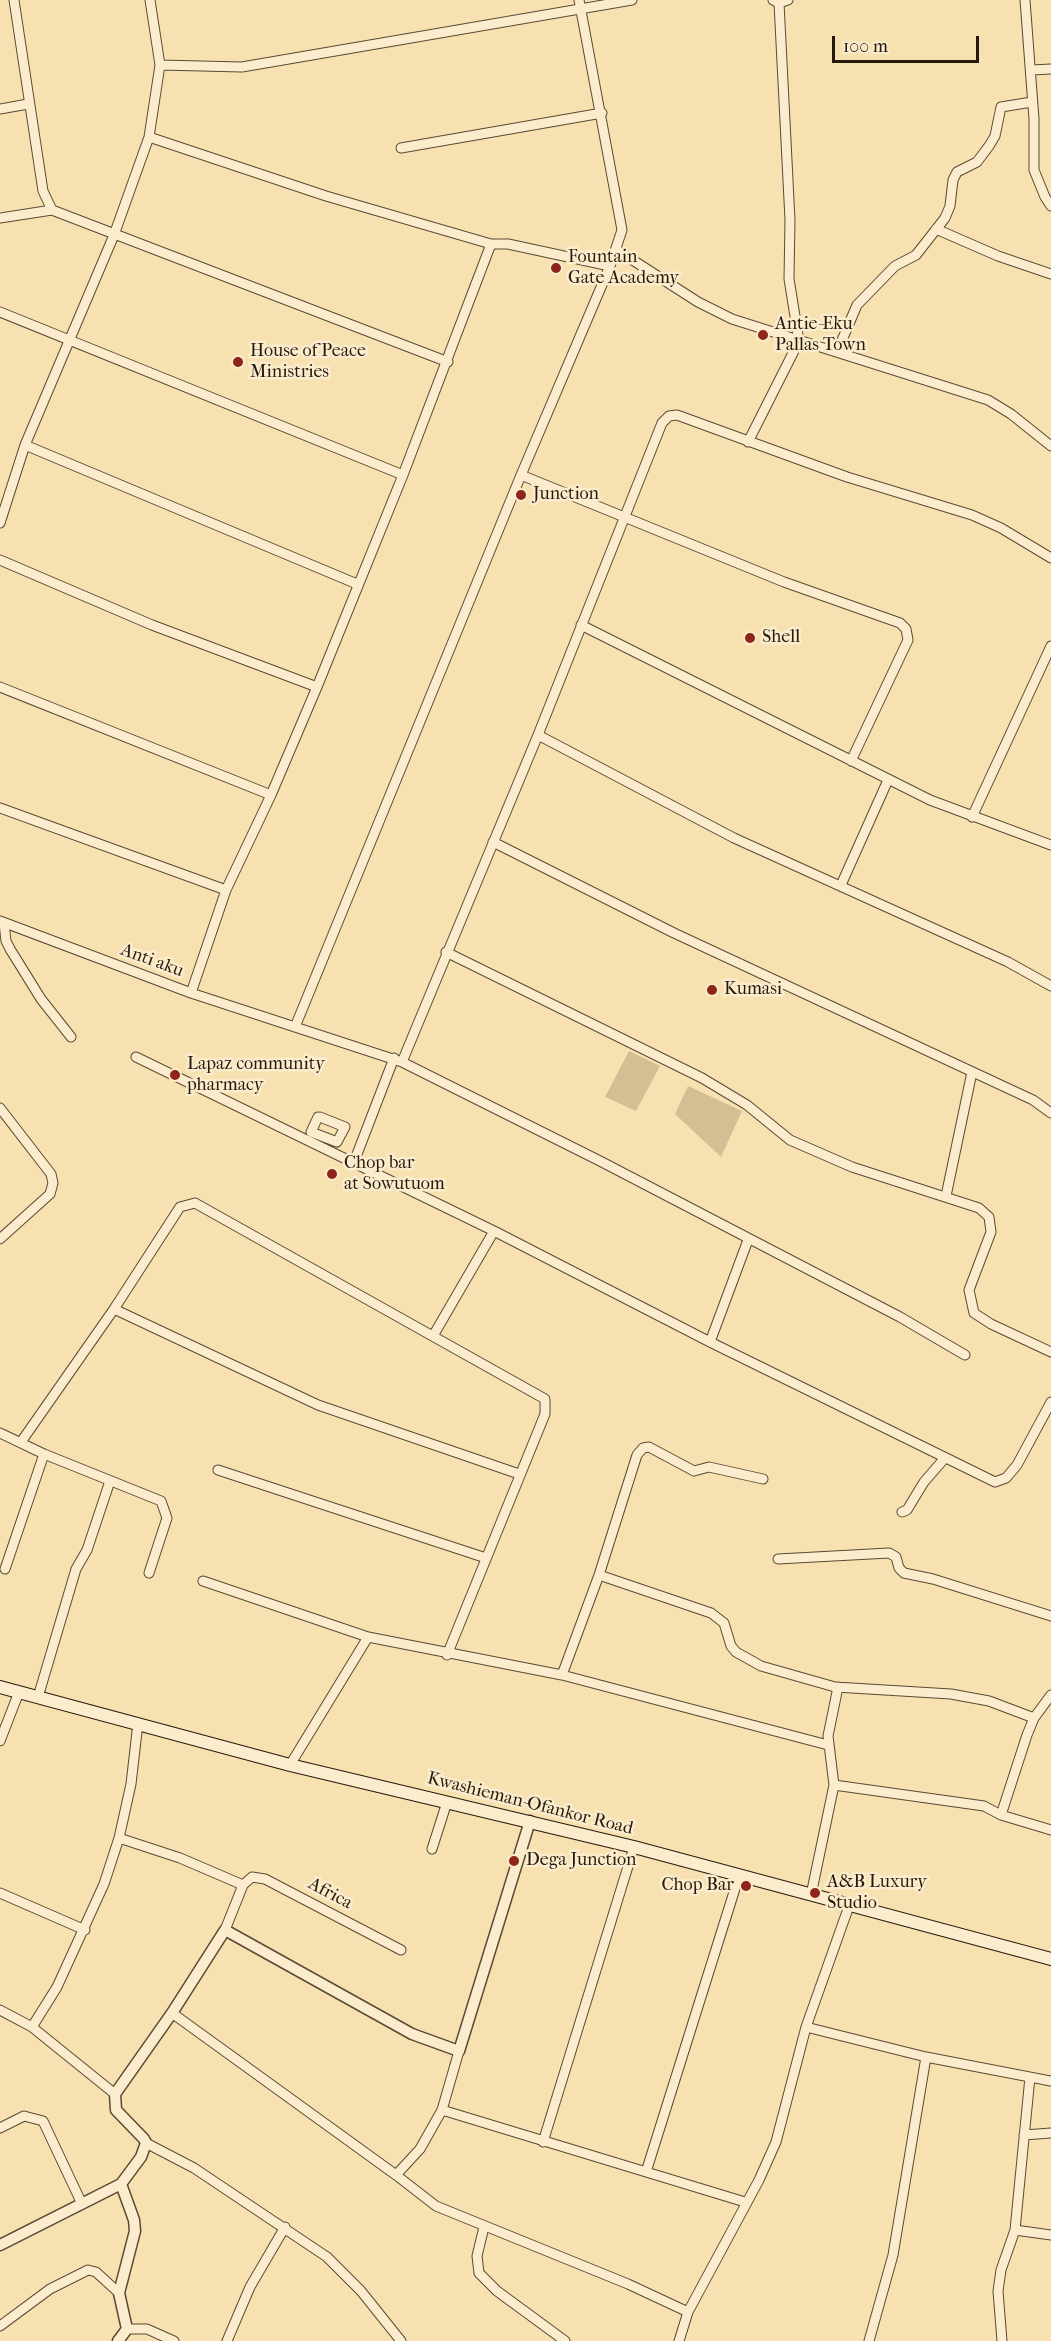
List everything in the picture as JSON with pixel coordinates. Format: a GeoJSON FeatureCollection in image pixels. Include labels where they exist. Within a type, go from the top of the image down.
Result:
{"type":"FeatureCollection","features":[{"type":"Feature","properties":{"kind":"main road","name":"Kwashieman-Ofankor Road"},"geometry":{"type":"LineString","coordinates":[[0,1687],[290,1765],[634,1847],[1051,1959]]}},
{"type":"Feature","properties":{"kind":"street"},"geometry":{"type":"LineString","coordinates":[[14,0],[43,191],[52,210]]}},
{"type":"Feature","properties":{"kind":"street"},"geometry":{"type":"LineString","coordinates":[[0,523],[25,445],[114,235],[149,137],[160,65],[150,0]]}},
{"type":"Feature","properties":{"kind":"street"},"geometry":{"type":"LineString","coordinates":[[160,65],[242,67],[580,5],[632,0]]}},
{"type":"Feature","properties":{"kind":"street"},"geometry":{"type":"LineString","coordinates":[[1025,0],[1032,70],[1034,170],[1044,197],[1051,206]]}},
{"type":"Feature","properties":{"kind":"street"},"geometry":{"type":"LineString","coordinates":[[748,442],[799,341],[789,279],[790,220],[780,1]]}},
{"type":"Feature","properties":{"kind":"street"},"geometry":{"type":"LineString","coordinates":[[295,1027],[521,475],[610,266],[622,230],[602,113],[580,5]]}},
{"type":"Feature","properties":{"kind":"street"},"geometry":{"type":"LineString","coordinates":[[1032,70],[1051,69]]}},
{"type":"Feature","properties":{"kind":"street"},"geometry":{"type":"LineString","coordinates":[[837,352],[857,305],[895,266],[915,255],[936,229],[950,206],[952,180],[957,172],[978,162],[995,136],[1001,107],[1032,102]]}},
{"type":"Feature","properties":{"kind":"street"},"geometry":{"type":"LineString","coordinates":[[0,109],[28,104]]}},
{"type":"Feature","properties":{"kind":"street"},"geometry":{"type":"LineString","coordinates":[[401,148],[602,113]]}},
{"type":"Feature","properties":{"kind":"street"},"geometry":{"type":"LineString","coordinates":[[149,137],[326,196],[491,244],[508,244],[610,266]]}},
{"type":"Feature","properties":{"kind":"street"},"geometry":{"type":"LineString","coordinates":[[0,218],[52,210],[448,362]]}},
{"type":"Feature","properties":{"kind":"street"},"geometry":{"type":"LineString","coordinates":[[936,229],[998,256],[1051,274]]}},
{"type":"Feature","properties":{"kind":"street"},"geometry":{"type":"LineString","coordinates":[[191,993],[226,890],[271,795],[403,475],[448,362],[491,244]]}},
{"type":"Feature","properties":{"kind":"street"},"geometry":{"type":"LineString","coordinates":[[616,250],[698,302],[732,319],[988,400],[1011,414],[1051,446]]}},
{"type":"Feature","properties":{"kind":"street"},"geometry":{"type":"LineString","coordinates":[[0,312],[403,475]]}},
{"type":"Feature","properties":{"kind":"street"},"geometry":{"type":"LineString","coordinates":[[354,1162],[538,735],[662,423],[669,416],[677,415],[847,477],[984,520],[1051,558]]}},
{"type":"Feature","properties":{"kind":"street"},"geometry":{"type":"LineString","coordinates":[[25,445],[199,515],[357,584]]}},
{"type":"Feature","properties":{"kind":"street"},"geometry":{"type":"LineString","coordinates":[[521,475],[784,582],[900,622],[906,629],[908,640],[851,761]]}},
{"type":"Feature","properties":{"kind":"street"},"geometry":{"type":"LineString","coordinates":[[0,560],[152,625],[316,687]]}},
{"type":"Feature","properties":{"kind":"street"},"geometry":{"type":"LineString","coordinates":[[581,625],[888,780],[972,817],[1051,845]]}},
{"type":"Feature","properties":{"kind":"street"},"geometry":{"type":"LineString","coordinates":[[972,817],[1051,646]]}},
{"type":"Feature","properties":{"kind":"street"},"geometry":{"type":"LineString","coordinates":[[0,687],[271,795]]}},
{"type":"Feature","properties":{"kind":"street"},"geometry":{"type":"LineString","coordinates":[[538,735],[734,838],[1008,962],[1051,986]]}},
{"type":"Feature","properties":{"kind":"street"},"geometry":{"type":"LineString","coordinates":[[841,885],[888,780]]}},
{"type":"Feature","properties":{"kind":"street"},"geometry":{"type":"LineString","coordinates":[[0,808],[226,890]]}},
{"type":"Feature","properties":{"kind":"street"},"geometry":{"type":"LineString","coordinates":[[493,842],[674,933],[1033,1100],[1051,1113]]}},
{"type":"Feature","properties":{"kind":"street"},"geometry":{"type":"LineString","coordinates":[[2,922],[10,949],[41,999],[71,1038]]}},
{"type":"Feature","properties":{"kind":"street","name":"Anti aku"},"geometry":{"type":"LineString","coordinates":[[2,922],[191,993],[398,1060],[600,1161],[748,1240],[900,1317],[965,1355]]}},
{"type":"Feature","properties":{"kind":"street"},"geometry":{"type":"LineString","coordinates":[[446,952],[702,1078],[747,1105],[790,1140],[852,1167],[979,1208],[989,1218],[991,1232],[969,1290],[974,1313],[991,1324],[1051,1352]]}},
{"type":"Feature","properties":{"kind":"street"},"geometry":{"type":"LineString","coordinates":[[136,1057],[494,1231],[710,1342],[944,1459],[995,1482],[1002,1481],[1017,1465],[1051,1402]]}},
{"type":"Feature","properties":{"kind":"street"},"geometry":{"type":"LineString","coordinates":[[946,1196],[972,1072]]}},
{"type":"Feature","properties":{"kind":"street"},"geometry":{"type":"LineString","coordinates":[[0,1108],[51,1174],[53,1183],[50,1194],[0,1239]]}},
{"type":"Feature","properties":{"kind":"street"},"geometry":{"type":"LineString","coordinates":[[21,1442],[114,1309],[180,1207],[191,1202],[542,1395],[545,1399],[545,1414],[447,1654]]}},
{"type":"Feature","properties":{"kind":"street"},"geometry":{"type":"LineString","coordinates":[[433,1336],[494,1231]]}},
{"type":"Feature","properties":{"kind":"street"},"geometry":{"type":"LineString","coordinates":[[710,1342],[748,1240]]}},
{"type":"Feature","properties":{"kind":"street"},"geometry":{"type":"LineString","coordinates":[[114,1309],[318,1405],[519,1474]]}},
{"type":"Feature","properties":{"kind":"street"},"geometry":{"type":"LineString","coordinates":[[0,1433],[44,1454],[161,1501],[166,1509],[167,1518],[149,1573]]}},
{"type":"Feature","properties":{"kind":"street"},"geometry":{"type":"LineString","coordinates":[[562,1675],[599,1575],[637,1455],[643,1448],[649,1447],[694,1471],[709,1467],[763,1479]]}},
{"type":"Feature","properties":{"kind":"street"},"geometry":{"type":"LineString","coordinates":[[5,1569],[44,1454]]}},
{"type":"Feature","properties":{"kind":"street"},"geometry":{"type":"LineString","coordinates":[[902,1512],[907,1510],[924,1482],[944,1459]]}},
{"type":"Feature","properties":{"kind":"street"},"geometry":{"type":"LineString","coordinates":[[218,1470],[486,1558]]}},
{"type":"Feature","properties":{"kind":"street"},"geometry":{"type":"LineString","coordinates":[[38,1697],[76,1569],[87,1550],[110,1481]]}},
{"type":"Feature","properties":{"kind":"street"},"geometry":{"type":"LineString","coordinates":[[778,1559],[889,1553],[896,1557],[899,1568],[904,1573],[933,1578],[1051,1616]]}},
{"type":"Feature","properties":{"kind":"street"},"geometry":{"type":"LineString","coordinates":[[599,1575],[711,1613],[724,1623],[731,1646],[736,1652],[752,1662],[838,1687],[951,1694],[989,1701],[1034,1718]]}},
{"type":"Feature","properties":{"kind":"street"},"geometry":{"type":"LineString","coordinates":[[203,1581],[369,1637],[562,1675],[828,1745]]}},
{"type":"Feature","properties":{"kind":"street"},"geometry":{"type":"LineString","coordinates":[[290,1765],[369,1637]]}},
{"type":"Feature","properties":{"kind":"street"},"geometry":{"type":"LineString","coordinates":[[811,1895],[834,1785],[828,1745],[829,1726],[838,1687]]}},
{"type":"Feature","properties":{"kind":"street"},"geometry":{"type":"LineString","coordinates":[[0,1741],[20,1692]]}},
{"type":"Feature","properties":{"kind":"street"},"geometry":{"type":"LineString","coordinates":[[1001,1815],[1034,1718],[1051,1695]]}},
{"type":"Feature","properties":{"kind":"street"},"geometry":{"type":"LineString","coordinates":[[32,2027],[57,1987],[86,1930],[104,1884],[119,1838],[131,1784],[138,1723]]}},
{"type":"Feature","properties":{"kind":"street"},"geometry":{"type":"LineString","coordinates":[[834,1785],[961,1801],[984,1806],[1001,1815],[1051,1830]]}},
{"type":"Feature","properties":{"kind":"street"},"geometry":{"type":"LineString","coordinates":[[432,1849],[447,1802]]}},
{"type":"Feature","properties":{"kind":"street"},"geometry":{"type":"LineString","coordinates":[[396,2175],[420,2149],[442,2110],[530,1821]]}},
{"type":"Feature","properties":{"kind":"street"},"geometry":{"type":"LineString","coordinates":[[119,1838],[180,1858],[243,1885],[225,1930],[172,2013],[120,2083],[115,2094],[116,2110],[140,2133],[146,2144],[194,2168],[285,2227],[343,2271],[401,2341]]}},
{"type":"Feature","properties":{"kind":"street"},"geometry":{"type":"LineString","coordinates":[[543,2142],[634,1847]]}},
{"type":"Feature","properties":{"kind":"street"},"geometry":{"type":"LineString","coordinates":[[646,2172],[739,1876]]}},
{"type":"Feature","properties":{"kind":"street","name":"Africa"},"geometry":{"type":"LineString","coordinates":[[243,1885],[252,1877],[265,1879],[401,1950]]}},
{"type":"Feature","properties":{"kind":"street"},"geometry":{"type":"LineString","coordinates":[[0,1893],[86,1930]]}},
{"type":"Feature","properties":{"kind":"street"},"geometry":{"type":"LineString","coordinates":[[679,2341],[687,2312],[759,2180],[776,2142],[806,2027],[849,1906]]}},
{"type":"Feature","properties":{"kind":"street"},"geometry":{"type":"LineString","coordinates":[[225,1930],[412,2034],[459,2051]]}},
{"type":"Feature","properties":{"kind":"street"},"geometry":{"type":"LineString","coordinates":[[0,2010],[32,2027],[115,2094]]}},
{"type":"Feature","properties":{"kind":"street"},"geometry":{"type":"LineString","coordinates":[[172,2013],[436,2206],[619,2280],[687,2312]]}},
{"type":"Feature","properties":{"kind":"street"},"geometry":{"type":"LineString","coordinates":[[806,2027],[926,2057],[1051,2081]]}},
{"type":"Feature","properties":{"kind":"street"},"geometry":{"type":"LineString","coordinates":[[869,2341],[893,2255],[926,2057]]}},
{"type":"Feature","properties":{"kind":"street"},"geometry":{"type":"LineString","coordinates":[[1002,2341],[998,2291],[1001,2270],[1015,2230],[1030,2077]]}},
{"type":"Feature","properties":{"kind":"street"},"geometry":{"type":"LineString","coordinates":[[442,2110],[745,2202]]}},
{"type":"Feature","properties":{"kind":"street"},"geometry":{"type":"LineString","coordinates":[[0,2128],[24,2116],[43,2121],[82,2204]]}},
{"type":"Feature","properties":{"kind":"street"},"geometry":{"type":"LineString","coordinates":[[1024,2135],[1051,2133]]}},
{"type":"Feature","properties":{"kind":"street"},"geometry":{"type":"LineString","coordinates":[[0,2246],[121,2184],[141,2157],[146,2144]]}},
{"type":"Feature","properties":{"kind":"street"},"geometry":{"type":"LineString","coordinates":[[118,2341],[127,2329],[119,2293],[135,2231],[134,2220],[121,2184]]}},
{"type":"Feature","properties":{"kind":"street"},"geometry":{"type":"LineString","coordinates":[[227,2341],[250,2287],[285,2227]]}},
{"type":"Feature","properties":{"kind":"street"},"geometry":{"type":"LineString","coordinates":[[484,2227],[477,2256],[479,2273],[497,2291],[565,2341]]}},
{"type":"Feature","properties":{"kind":"street"},"geometry":{"type":"LineString","coordinates":[[1015,2230],[1051,2235]]}},
{"type":"Feature","properties":{"kind":"street"},"geometry":{"type":"LineString","coordinates":[[0,2326],[50,2289],[88,2270],[96,2272],[119,2293]]}},
{"type":"Feature","properties":{"kind":"street"},"geometry":{"type":"LineString","coordinates":[[127,2329],[147,2329],[174,2341]]}},
{"type":"Feature","properties":{"kind":"shaded area"},"geometry":{"type":"Polygon","coordinates":[[[629,1051],[660,1066],[636,1111],[605,1097],[629,1051]]]}},
{"type":"Feature","properties":{"kind":"shaded area"},"geometry":{"type":"Polygon","coordinates":[[[688,1086],[742,1111],[721,1157],[675,1114],[688,1086]]]}},
{"type":"Feature","properties":{"kind":"place","name":"Fountain Gate Academy"},"geometry":{"type":"Point","coordinates":[556,268]}},
{"type":"Feature","properties":{"kind":"place","name":"Antie-Eku Pallas Town"},"geometry":{"type":"Point","coordinates":[763,335]}},
{"type":"Feature","properties":{"kind":"place","name":"House of Peace Ministries"},"geometry":{"type":"Point","coordinates":[238,362]}},
{"type":"Feature","properties":{"kind":"place","name":"Junction"},"geometry":{"type":"Point","coordinates":[521,495]}},
{"type":"Feature","properties":{"kind":"place","name":"Shell"},"geometry":{"type":"Point","coordinates":[750,638]}},
{"type":"Feature","properties":{"kind":"place","name":"Kumasi"},"geometry":{"type":"Point","coordinates":[712,990]}},
{"type":"Feature","properties":{"kind":"place","name":"Lapaz community pharmacy"},"geometry":{"type":"Point","coordinates":[175,1075]}},
{"type":"Feature","properties":{"kind":"place","name":"Chop bar at Sowutuom"},"geometry":{"type":"Point","coordinates":[332,1174]}},
{"type":"Feature","properties":{"kind":"place","name":"Dega Junction"},"geometry":{"type":"Point","coordinates":[514,1861]}},
{"type":"Feature","properties":{"kind":"place","name":"Chop Bar"},"geometry":{"type":"Point","coordinates":[746,1886]}},
{"type":"Feature","properties":{"kind":"place","name":"A&B Luxury Studio"},"geometry":{"type":"Point","coordinates":[815,1893]}}]}
